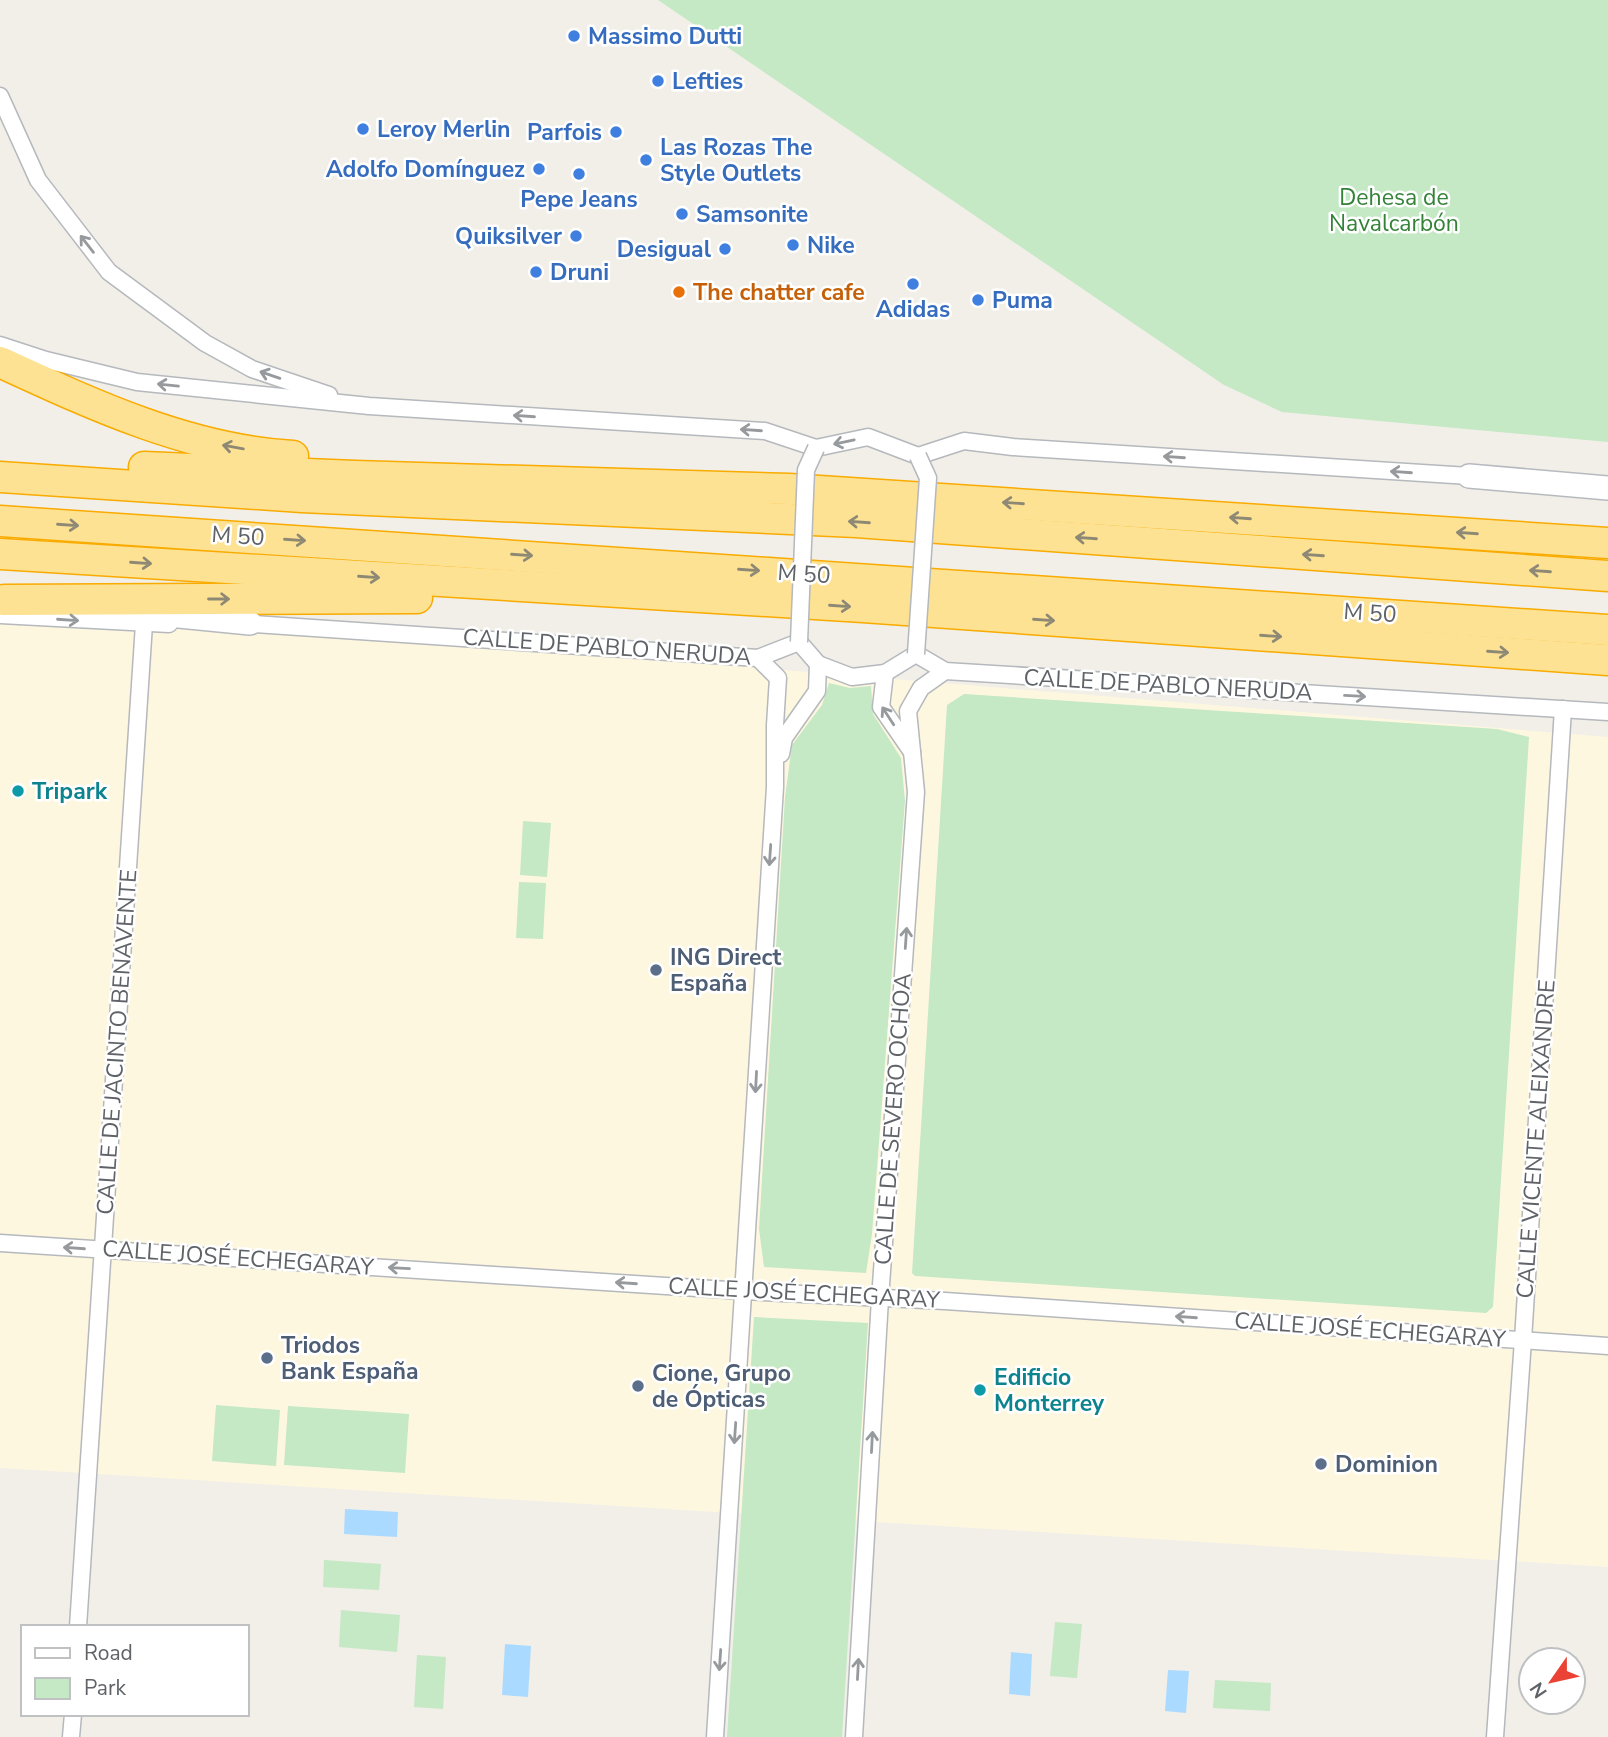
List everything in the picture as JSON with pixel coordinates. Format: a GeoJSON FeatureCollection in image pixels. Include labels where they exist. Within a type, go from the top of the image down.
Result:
{"type":"FeatureCollection","features":[{"type":"Feature","properties":{"kind":"highway"},"geometry":{"type":"LineString","coordinates":[[0,362],[94,406],[201,442],[275,455],[617,471],[789,489]]}},
{"type":"Feature","properties":{"kind":"highway"},"geometry":{"type":"LineString","coordinates":[[0,460],[355,476],[789,489],[1608,541]]}},
{"type":"Feature","properties":{"kind":"highway"},"geometry":{"type":"LineString","coordinates":[[0,477],[302,498],[856,522],[1608,576]]}},
{"type":"Feature","properties":{"kind":"highway","name":"M 50"},"geometry":{"type":"LineString","coordinates":[[0,521],[1608,630]]}},
{"type":"Feature","properties":{"kind":"highway"},"geometry":{"type":"LineString","coordinates":[[0,554],[691,597],[1608,660]]}},
{"type":"Feature","properties":{"kind":"highway"},"geometry":{"type":"LineString","coordinates":[[1,605],[691,597]]}},
{"type":"Feature","properties":{"kind":"street"},"geometry":{"type":"LineString","coordinates":[[0,96],[37,180],[110,272],[205,343],[252,369],[358,404]]}},
{"type":"Feature","properties":{"kind":"street"},"geometry":{"type":"LineString","coordinates":[[0,345],[46,360],[137,382],[358,404],[765,431],[816,447],[868,437],[918,456],[964,441],[1013,447],[1469,476],[1608,488]]}},
{"type":"Feature","properties":{"kind":"street"},"geometry":{"type":"LineString","coordinates":[[816,447],[806,470],[799,642],[818,664],[852,677],[886,673],[916,654],[928,478],[918,456]]}},
{"type":"Feature","properties":{"kind":"street"},"geometry":{"type":"LineString","coordinates":[[1469,476],[1608,477]]}},
{"type":"Feature","properties":{"kind":"street"},"geometry":{"type":"LineString","coordinates":[[1,605],[250,623]]}},
{"type":"Feature","properties":{"kind":"street","name":"CALLE DE PABLO NERUDA"},"geometry":{"type":"LineString","coordinates":[[1,605],[144,624],[250,623],[758,658],[799,642]]}},
{"type":"Feature","properties":{"kind":"street","name":"CALLE DE JACINTO BENAVENTE"},"geometry":{"type":"LineString","coordinates":[[78,1625],[144,624]]}},
{"type":"Feature","properties":{"kind":"street","name":"CALLE DE PABLO NERUDA"},"geometry":{"type":"LineString","coordinates":[[916,654],[944,671],[1608,712]]}},
{"type":"Feature","properties":{"kind":"street"},"geometry":{"type":"LineString","coordinates":[[715,1737],[775,787],[778,678],[758,658]]}},
{"type":"Feature","properties":{"kind":"street"},"geometry":{"type":"LineString","coordinates":[[775,787],[784,738],[817,691],[818,664]]}},
{"type":"Feature","properties":{"kind":"street","name":"CALLE DE SEVERO OCHOA"},"geometry":{"type":"LineString","coordinates":[[854,1737],[880,1299],[916,792],[908,711],[921,688],[944,671]]}},
{"type":"Feature","properties":{"kind":"street","name":"CALLE DE SEVERO OCHOA"},"geometry":{"type":"LineString","coordinates":[[886,673],[881,707],[913,754]]}},
{"type":"Feature","properties":{"kind":"street","name":"CALLE VICENTE ALEIXANDRE"},"geometry":{"type":"LineString","coordinates":[[1495,1737],[1563,709]]}},
{"type":"Feature","properties":{"kind":"street","name":"CALLE JOSÉ ECHEGARAY"},"geometry":{"type":"LineString","coordinates":[[0,1243],[743,1291],[945,1301],[1608,1346]]}},
{"type":"Feature","properties":{"kind":"street"},"geometry":{"type":"LineString","coordinates":[[71,1737],[73,1716]]}},
{"type":"Feature","properties":{"kind":"shaded area"},"geometry":{"type":"Polygon","coordinates":[[[0,617],[252,627],[1608,737],[1608,1567],[0,1468],[0,617]]]}},
{"type":"Feature","properties":{"kind":"green space","name":"Dehesa de Navalcarbón"},"geometry":{"type":"Polygon","coordinates":[[[658,0],[1608,0],[1608,442],[1282,412],[1224,385],[658,0]]]}},
{"type":"Feature","properties":{"kind":"green space"},"geometry":{"type":"Polygon","coordinates":[[[829,683],[850,688],[871,686],[873,714],[901,758],[905,801],[872,1234],[866,1273],[764,1267],[759,1229],[785,797],[792,745],[822,705],[829,683]]]}},
{"type":"Feature","properties":{"kind":"green space"},"geometry":{"type":"Polygon","coordinates":[[[964,694],[1497,729],[1529,737],[1493,1307],[1486,1313],[915,1276],[912,1273],[947,705],[964,694]]]}},
{"type":"Feature","properties":{"kind":"green space"},"geometry":{"type":"Polygon","coordinates":[[[523,821],[551,823],[547,877],[520,875],[523,821]]]}},
{"type":"Feature","properties":{"kind":"green space"},"geometry":{"type":"Polygon","coordinates":[[[519,882],[546,883],[543,939],[516,938],[519,882]]]}},
{"type":"Feature","properties":{"kind":"green space"},"geometry":{"type":"Polygon","coordinates":[[[754,1317],[868,1323],[842,1737],[727,1737],[754,1317]]]}},
{"type":"Feature","properties":{"kind":"green space"},"geometry":{"type":"Polygon","coordinates":[[[216,1405],[280,1410],[276,1466],[212,1461],[216,1405]]]}},
{"type":"Feature","properties":{"kind":"green space"},"geometry":{"type":"Polygon","coordinates":[[[288,1406],[409,1414],[405,1473],[284,1465],[288,1406]]]}},
{"type":"Feature","properties":{"kind":"green space"},"geometry":{"type":"Polygon","coordinates":[[[324,1560],[381,1564],[379,1590],[323,1587],[324,1560]]]}},
{"type":"Feature","properties":{"kind":"green space"},"geometry":{"type":"Polygon","coordinates":[[[341,1610],[400,1615],[397,1652],[339,1647],[341,1610]]]}},
{"type":"Feature","properties":{"kind":"green space"},"geometry":{"type":"Polygon","coordinates":[[[1055,1622],[1082,1624],[1077,1678],[1050,1676],[1055,1622]]]}},
{"type":"Feature","properties":{"kind":"green space"},"geometry":{"type":"Polygon","coordinates":[[[417,1655],[446,1657],[443,1709],[414,1707],[417,1655]]]}},
{"type":"Feature","properties":{"kind":"green space"},"geometry":{"type":"Polygon","coordinates":[[[1215,1680],[1271,1683],[1270,1711],[1213,1708],[1215,1680]]]}},
{"type":"Feature","properties":{"kind":"water"},"geometry":{"type":"Polygon","coordinates":[[[345,1509],[398,1512],[397,1537],[344,1534],[345,1509]]]}},
{"type":"Feature","properties":{"kind":"water"},"geometry":{"type":"Polygon","coordinates":[[[505,1644],[531,1646],[528,1697],[502,1695],[505,1644]]]}},
{"type":"Feature","properties":{"kind":"water"},"geometry":{"type":"Polygon","coordinates":[[[1011,1652],[1032,1654],[1030,1696],[1009,1694],[1011,1652]]]}},
{"type":"Feature","properties":{"kind":"water"},"geometry":{"type":"Polygon","coordinates":[[[1168,1670],[1189,1671],[1186,1713],[1165,1711],[1168,1670]]]}},
{"type":"Feature","properties":{"kind":"place","name":"Massimo Dutti"},"geometry":{"type":"Point","coordinates":[574,36]}},
{"type":"Feature","properties":{"kind":"place","name":"Lefties"},"geometry":{"type":"Point","coordinates":[658,81]}},
{"type":"Feature","properties":{"kind":"place","name":"Leroy Merlin"},"geometry":{"type":"Point","coordinates":[363,129]}},
{"type":"Feature","properties":{"kind":"place","name":"Parfois"},"geometry":{"type":"Point","coordinates":[616,132]}},
{"type":"Feature","properties":{"kind":"place","name":"Las Rozas The Style Outlets"},"geometry":{"type":"Point","coordinates":[646,160]}},
{"type":"Feature","properties":{"kind":"place","name":"Adolfo Domínguez"},"geometry":{"type":"Point","coordinates":[539,169]}},
{"type":"Feature","properties":{"kind":"place","name":"Pepe Jeans"},"geometry":{"type":"Point","coordinates":[579,174]}},
{"type":"Feature","properties":{"kind":"place","name":"Samsonite"},"geometry":{"type":"Point","coordinates":[682,214]}},
{"type":"Feature","properties":{"kind":"place","name":"Quiksilver"},"geometry":{"type":"Point","coordinates":[576,236]}},
{"type":"Feature","properties":{"kind":"place","name":"Nike"},"geometry":{"type":"Point","coordinates":[793,245]}},
{"type":"Feature","properties":{"kind":"place","name":"Desigual"},"geometry":{"type":"Point","coordinates":[725,249]}},
{"type":"Feature","properties":{"kind":"place","name":"Druni"},"geometry":{"type":"Point","coordinates":[536,272]}},
{"type":"Feature","properties":{"kind":"place","name":"Adidas"},"geometry":{"type":"Point","coordinates":[913,284]}},
{"type":"Feature","properties":{"kind":"place","name":"The chatter cafe"},"geometry":{"type":"Point","coordinates":[679,292]}},
{"type":"Feature","properties":{"kind":"place","name":"Puma"},"geometry":{"type":"Point","coordinates":[978,300]}},
{"type":"Feature","properties":{"kind":"place","name":"Tripark"},"geometry":{"type":"Point","coordinates":[18,791]}},
{"type":"Feature","properties":{"kind":"place","name":"ING Direct España"},"geometry":{"type":"Point","coordinates":[656,970]}},
{"type":"Feature","properties":{"kind":"place","name":"Triodos Bank España"},"geometry":{"type":"Point","coordinates":[267,1358]}},
{"type":"Feature","properties":{"kind":"place","name":"Cione, Grupo de Ópticas"},"geometry":{"type":"Point","coordinates":[638,1386]}},
{"type":"Feature","properties":{"kind":"place","name":"Edificio Monterrey"},"geometry":{"type":"Point","coordinates":[980,1390]}},
{"type":"Feature","properties":{"kind":"place","name":"Dominion"},"geometry":{"type":"Point","coordinates":[1321,1464]}}]}
